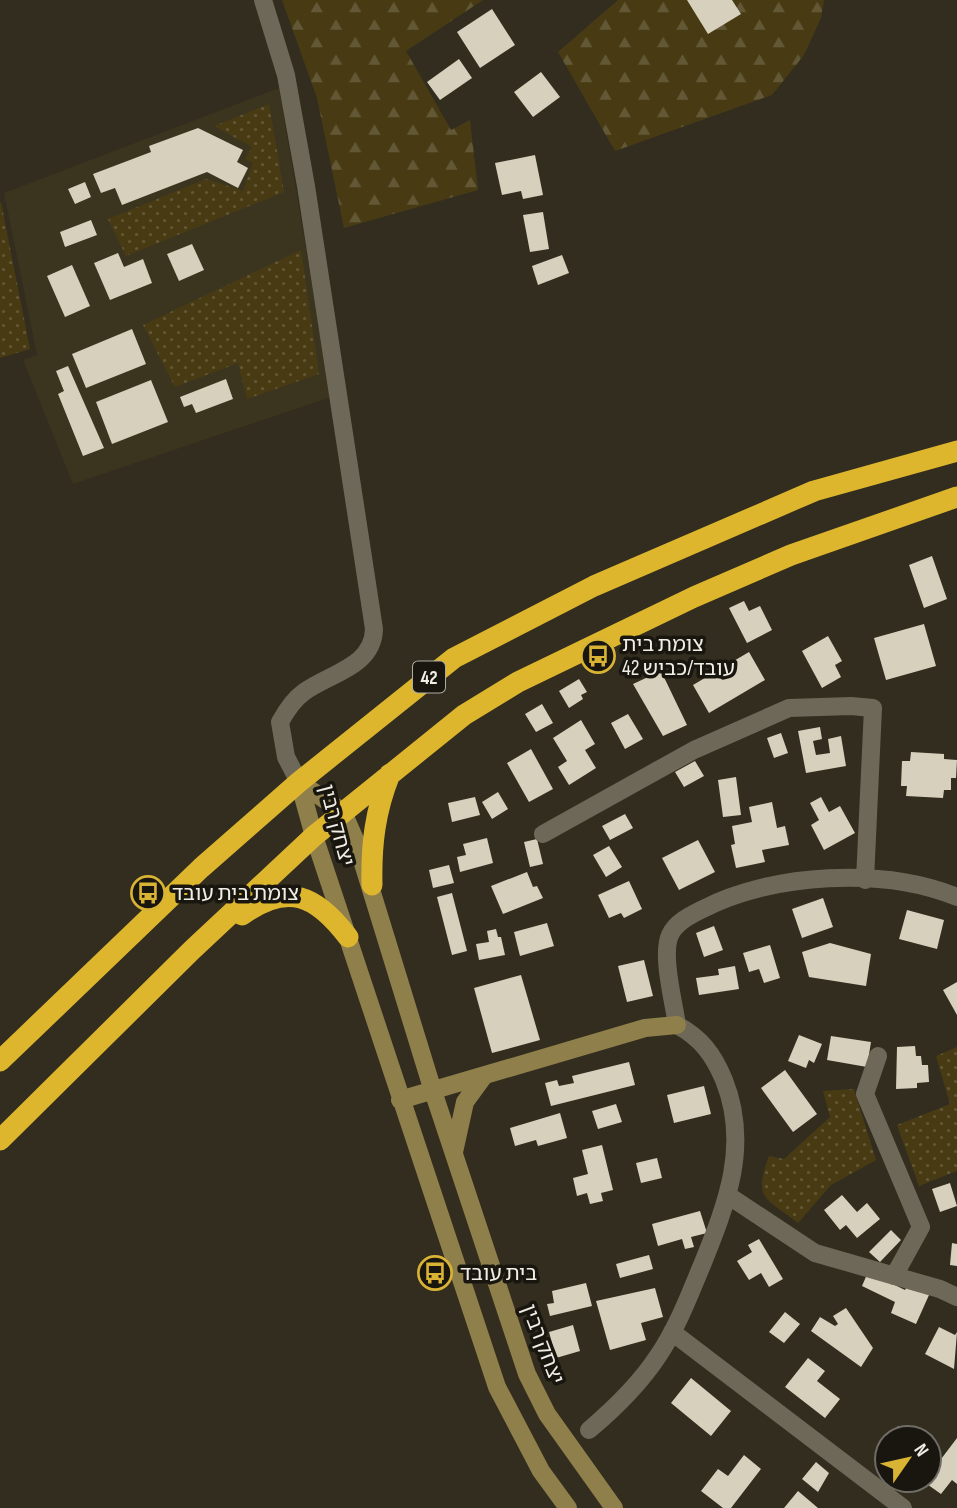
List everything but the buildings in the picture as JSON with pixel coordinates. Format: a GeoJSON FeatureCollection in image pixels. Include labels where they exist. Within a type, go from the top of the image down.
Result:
{"type":"FeatureCollection","features":[{"type":"Feature","properties":{"kind":"highway","name":"42"},"geometry":{"type":"LineString","coordinates":[[0,1061],[191,877],[299,782],[454,658],[594,586],[814,491],[957,451]]}},
{"type":"Feature","properties":{"kind":"highway","name":"42"},"geometry":{"type":"LineString","coordinates":[[0,1140],[192,950],[314,836],[464,715],[518,682],[791,555],[957,497]]}},
{"type":"Feature","properties":{"kind":"highway"},"geometry":{"type":"LineString","coordinates":[[372,885],[371,849],[376,817],[391,773]]}},
{"type":"Feature","properties":{"kind":"highway"},"geometry":{"type":"LineString","coordinates":[[192,950],[258,903],[279,896],[296,895],[324,908],[348,937]]}},
{"type":"Feature","properties":{"kind":"main road","name":"יצחק רבין"},"geometry":{"type":"LineString","coordinates":[[299,782],[343,812],[372,885],[433,1091],[527,1374],[547,1414],[614,1508]]}},
{"type":"Feature","properties":{"kind":"main road","name":"יצחק רבין"},"geometry":{"type":"LineString","coordinates":[[299,782],[400,1100],[497,1387],[541,1472],[568,1508]]}},
{"type":"Feature","properties":{"kind":"main road"},"geometry":{"type":"LineString","coordinates":[[400,1100],[645,1028],[677,1025]]}},
{"type":"Feature","properties":{"kind":"main road"},"geometry":{"type":"LineString","coordinates":[[454,1155],[466,1102],[484,1076]]}},
{"type":"Feature","properties":{"kind":"street"},"geometry":{"type":"LineString","coordinates":[[263,0],[286,75],[306,186],[374,629],[374,643],[363,658],[303,692],[280,722],[286,757],[299,782]]}},
{"type":"Feature","properties":{"kind":"street"},"geometry":{"type":"LineString","coordinates":[[543,834],[694,750],[789,708],[873,708],[865,880]]}},
{"type":"Feature","properties":{"kind":"street"},"geometry":{"type":"LineString","coordinates":[[589,1430],[637,1384],[672,1332],[729,1196],[737,1139],[727,1088],[710,1051],[698,1038],[677,1025],[667,946],[673,931],[682,921],[715,903],[764,887],[815,879],[865,880],[912,886],[957,897]]}},
{"type":"Feature","properties":{"kind":"street"},"geometry":{"type":"LineString","coordinates":[[878,1056],[865,1094],[921,1227],[894,1276]]}},
{"type":"Feature","properties":{"kind":"street"},"geometry":{"type":"LineString","coordinates":[[729,1196],[815,1254],[957,1297]]}},
{"type":"Feature","properties":{"kind":"street"},"geometry":{"type":"LineString","coordinates":[[672,1332],[903,1508]]}},
{"type":"Feature","properties":{"kind":"shaded area"},"geometry":{"type":"Polygon","coordinates":[[[279,88],[331,397],[73,484],[23,360],[37,355],[4,193],[279,88]]]}},
{"type":"Feature","properties":{"kind":"green space"},"geometry":{"type":"Polygon","coordinates":[[[282,0],[483,0],[406,51],[451,130],[470,120],[478,190],[344,228],[317,98],[282,0]]]}},
{"type":"Feature","properties":{"kind":"green space"},"geometry":{"type":"Polygon","coordinates":[[[618,0],[824,0],[821,18],[804,55],[772,95],[615,151],[558,52],[618,0]]]}},
{"type":"Feature","properties":{"kind":"green space"},"geometry":{"type":"Polygon","coordinates":[[[269,104],[284,192],[126,256],[108,219],[206,179],[243,191],[253,163],[245,159],[252,147],[214,126],[269,104]]]}},
{"type":"Feature","properties":{"kind":"green space"},"geometry":{"type":"Polygon","coordinates":[[[0,203],[30,349],[0,358],[0,203]]]}},
{"type":"Feature","properties":{"kind":"green space"},"geometry":{"type":"Polygon","coordinates":[[[301,250],[319,374],[247,399],[238,363],[175,387],[143,325],[301,250]]]}},
{"type":"Feature","properties":{"kind":"green space"},"geometry":{"type":"Polygon","coordinates":[[[957,1047],[957,1171],[919,1186],[897,1125],[950,1104],[936,1056],[957,1047]]]}},
{"type":"Feature","properties":{"kind":"green space"},"geometry":{"type":"Polygon","coordinates":[[[854,1089],[876,1160],[831,1185],[798,1223],[770,1202],[762,1190],[769,1156],[784,1159],[830,1117],[823,1091],[854,1089]]]}},
{"type":"Feature","properties":{"kind":"place","name":"צומת בית עובד/כביש 42"},"geometry":{"type":"Point","coordinates":[598,656]}},
{"type":"Feature","properties":{"kind":"place","name":"צומת בית עובד"},"geometry":{"type":"Point","coordinates":[148,893]}},
{"type":"Feature","properties":{"kind":"place","name":"בית עובד"},"geometry":{"type":"Point","coordinates":[435,1273]}}]}
